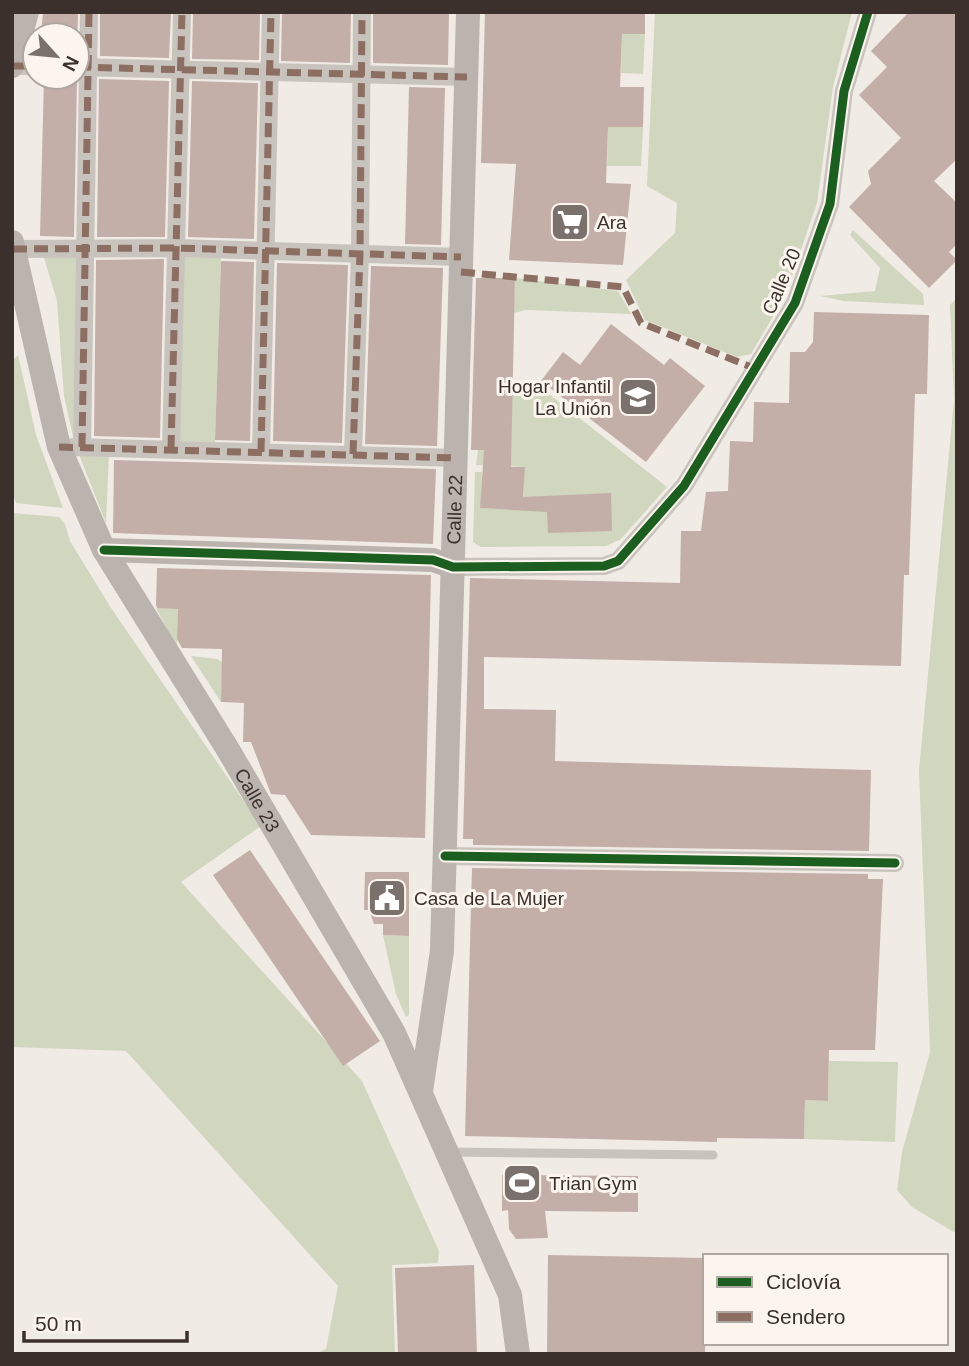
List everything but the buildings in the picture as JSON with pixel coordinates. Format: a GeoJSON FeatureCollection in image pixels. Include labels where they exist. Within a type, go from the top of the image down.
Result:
{"type":"FeatureCollection","features":[{"type":"Feature","properties":{"kind":"main road"},"geometry":{"type":"LineString","coordinates":[[12,66],[27,12]]}},
{"type":"Feature","properties":{"kind":"main road","name":"Calle 22"},"geometry":{"type":"LineString","coordinates":[[421,1091],[442,951],[468,12]]}},
{"type":"Feature","properties":{"kind":"main road","name":"Calle 23"},"geometry":{"type":"LineString","coordinates":[[12,242],[103,550],[227,748],[394,1033],[510,1295],[518,1354]]}},
{"type":"Feature","properties":{"kind":"main road"},"geometry":{"type":"LineString","coordinates":[[103,550],[433,560],[453,567]]}},
{"type":"Feature","properties":{"kind":"main road"},"geometry":{"type":"LineString","coordinates":[[394,1033],[408,1036],[433,1020]]}},
{"type":"Feature","properties":{"kind":"street"},"geometry":{"type":"LineString","coordinates":[[171,449],[182,12]]}},
{"type":"Feature","properties":{"kind":"street"},"geometry":{"type":"LineString","coordinates":[[261,452],[271,12]]}},
{"type":"Feature","properties":{"kind":"street"},"geometry":{"type":"LineString","coordinates":[[353,454],[360,253],[362,12]]}},
{"type":"Feature","properties":{"kind":"street","name":"Calle 20"},"geometry":{"type":"LineString","coordinates":[[453,567],[604,566],[618,561],[684,486],[795,303],[830,204],[844,91],[868,12]]}},
{"type":"Feature","properties":{"kind":"street"},"geometry":{"type":"LineString","coordinates":[[91,68],[467,76]]}},
{"type":"Feature","properties":{"kind":"street"},"geometry":{"type":"LineString","coordinates":[[84,91],[85,246],[71,447],[457,458]]}},
{"type":"Feature","properties":{"kind":"street"},"geometry":{"type":"LineString","coordinates":[[13,249],[85,246],[461,257]]}},
{"type":"Feature","properties":{"kind":"street"},"geometry":{"type":"LineString","coordinates":[[445,856],[895,863]]}},
{"type":"Feature","properties":{"kind":"lane"},"geometry":{"type":"LineString","coordinates":[[448,1152],[713,1155]]}},
{"type":"Feature","properties":{"kind":"green space"},"geometry":{"type":"Polygon","coordinates":[[[655,12],[852,12],[833,87],[817,203],[785,296],[751,354],[737,357],[645,320],[626,280],[675,233],[677,203],[647,186],[655,12]]]}},
{"type":"Feature","properties":{"kind":"green space"},"geometry":{"type":"Polygon","coordinates":[[[622,34],[645,34],[643,74],[621,73],[622,34]]]}},
{"type":"Feature","properties":{"kind":"green space"},"geometry":{"type":"Polygon","coordinates":[[[608,126],[643,127],[641,166],[607,166],[608,126]]]}},
{"type":"Feature","properties":{"kind":"green space"},"geometry":{"type":"Polygon","coordinates":[[[853,230],[923,294],[924,305],[844,301],[820,296],[875,291],[880,268],[850,235],[853,230]]]}},
{"type":"Feature","properties":{"kind":"green space"},"geometry":{"type":"Polygon","coordinates":[[[42,251],[82,252],[74,441],[64,396],[57,301],[42,251]]]}},
{"type":"Feature","properties":{"kind":"green space"},"geometry":{"type":"Polygon","coordinates":[[[182,257],[221,258],[215,442],[176,441],[182,257]]]}},
{"type":"Feature","properties":{"kind":"green space"},"geometry":{"type":"Polygon","coordinates":[[[515,278],[618,291],[631,314],[526,310],[514,313],[515,278]]]}},
{"type":"Feature","properties":{"kind":"green space"},"geometry":{"type":"Polygon","coordinates":[[[957,298],[957,1234],[912,1207],[897,1190],[902,1152],[930,1052],[919,770],[954,400],[950,305],[957,298]]]}},
{"type":"Feature","properties":{"kind":"green space"},"geometry":{"type":"Polygon","coordinates":[[[18,355],[36,435],[63,508],[16,503],[12,491],[12,361],[18,355]]]}},
{"type":"Feature","properties":{"kind":"green space"},"geometry":{"type":"Polygon","coordinates":[[[512,382],[545,391],[667,487],[621,539],[606,546],[481,547],[473,542],[475,472],[482,472],[481,508],[523,510],[524,467],[476,465],[478,450],[511,451],[512,382]]]}},
{"type":"Feature","properties":{"kind":"green space"},"geometry":{"type":"Polygon","coordinates":[[[78,452],[109,452],[106,523],[78,452]]]}},
{"type":"Feature","properties":{"kind":"green space"},"geometry":{"type":"Polygon","coordinates":[[[12,513],[59,517],[65,524],[70,541],[111,608],[261,826],[181,882],[362,1081],[439,1251],[438,1263],[392,1265],[395,1354],[315,1354],[326,1349],[338,1286],[126,1051],[12,1047],[12,513]]]}},
{"type":"Feature","properties":{"kind":"green space"},"geometry":{"type":"Polygon","coordinates":[[[156,608],[178,608],[177,648],[156,608]]]}},
{"type":"Feature","properties":{"kind":"green space"},"geometry":{"type":"Polygon","coordinates":[[[191,656],[222,662],[221,702],[191,656]]]}},
{"type":"Feature","properties":{"kind":"green space"},"geometry":{"type":"Polygon","coordinates":[[[383,935],[409,936],[409,1015],[406,1017],[396,994],[383,935]]]}},
{"type":"Feature","properties":{"kind":"green space"},"geometry":{"type":"Polygon","coordinates":[[[829,1061],[898,1062],[895,1142],[804,1139],[805,1100],[828,1101],[829,1061]]]}},
{"type":"Feature","properties":{"kind":"marked path"},"geometry":{"type":"LineString","coordinates":[[82,447],[89,12]]}},
{"type":"Feature","properties":{"kind":"marked path"},"geometry":{"type":"LineString","coordinates":[[171,449],[182,12]]}},
{"type":"Feature","properties":{"kind":"marked path"},"geometry":{"type":"LineString","coordinates":[[261,452],[271,12]]}},
{"type":"Feature","properties":{"kind":"marked path"},"geometry":{"type":"LineString","coordinates":[[353,454],[360,253],[362,12]]}},
{"type":"Feature","properties":{"kind":"marked path"},"geometry":{"type":"LineString","coordinates":[[12,66],[21,66]]}},
{"type":"Feature","properties":{"kind":"marked path"},"geometry":{"type":"LineString","coordinates":[[91,67],[467,77]]}},
{"type":"Feature","properties":{"kind":"marked path"},"geometry":{"type":"LineString","coordinates":[[13,249],[176,248],[461,257]]}},
{"type":"Feature","properties":{"kind":"marked path"},"geometry":{"type":"LineString","coordinates":[[461,272],[623,287],[641,323],[756,369]]}},
{"type":"Feature","properties":{"kind":"marked path"},"geometry":{"type":"LineString","coordinates":[[59,447],[457,458]]}},
{"type":"Feature","properties":{"kind":"cycle path"},"geometry":{"type":"LineString","coordinates":[[104,550],[433,560],[453,567],[604,566],[618,561],[684,486],[795,303],[830,204],[844,91],[868,12]]}},
{"type":"Feature","properties":{"kind":"cycle path"},"geometry":{"type":"LineString","coordinates":[[445,856],[895,863]]}},
{"type":"Feature","properties":{"kind":"place","name":"Ara"},"geometry":{"type":"Point","coordinates":[570,222]}},
{"type":"Feature","properties":{"kind":"place","name":"Hogar Infantil La Unión"},"geometry":{"type":"Point","coordinates":[638,397]}},
{"type":"Feature","properties":{"kind":"place","name":"Casa de La Mujer"},"geometry":{"type":"Point","coordinates":[387,898]}},
{"type":"Feature","properties":{"kind":"place","name":"Trian Gym"},"geometry":{"type":"Point","coordinates":[522,1183]}}]}
